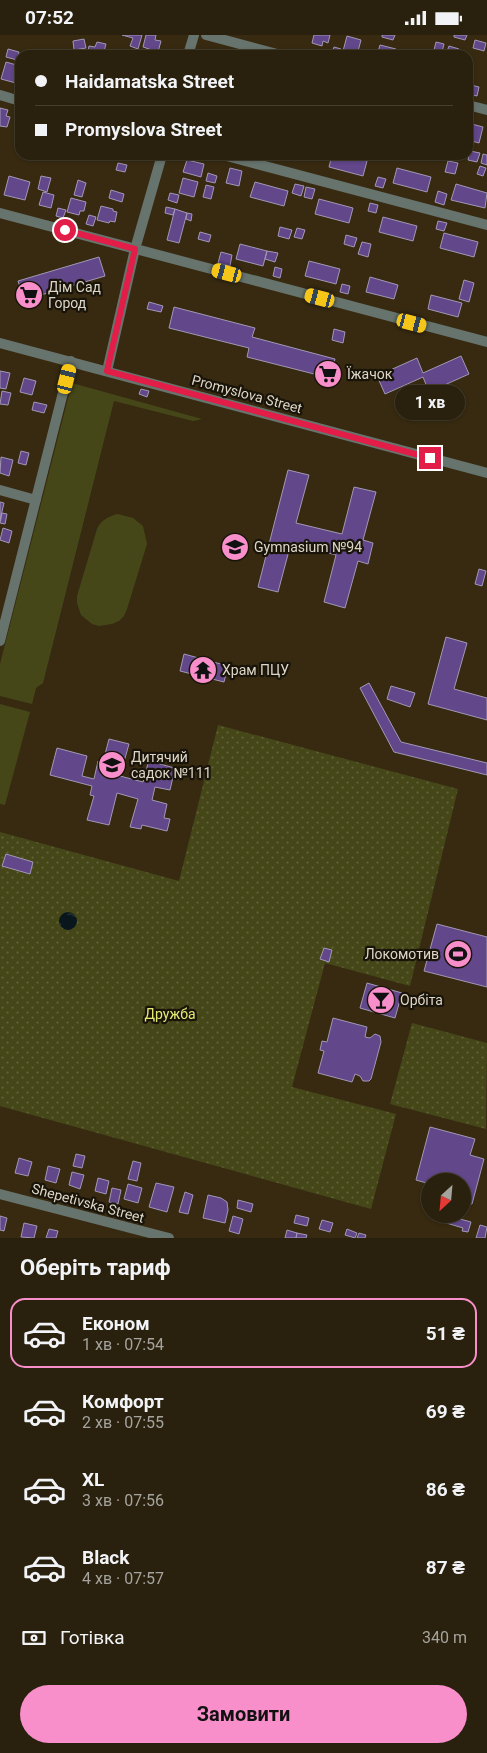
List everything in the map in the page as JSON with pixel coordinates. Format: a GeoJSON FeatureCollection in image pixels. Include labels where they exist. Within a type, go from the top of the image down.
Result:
{"type":"FeatureCollection","features":[{"type":"Feature","properties":{"kind":"street"},"geometry":{"type":"LineString","coordinates":[[190,50],[194,35]]}},
{"type":"Feature","properties":{"kind":"street"},"geometry":{"type":"LineString","coordinates":[[206,35],[262,50]]}},
{"type":"Feature","properties":{"kind":"street"},"geometry":{"type":"LineString","coordinates":[[0,95],[15,100]]}},
{"type":"Feature","properties":{"kind":"street"},"geometry":{"type":"LineString","coordinates":[[473,106],[487,110]]}},
{"type":"Feature","properties":{"kind":"street"},"geometry":{"type":"LineString","coordinates":[[107,371],[135,249],[161,160]]}},
{"type":"Feature","properties":{"kind":"street"},"geometry":{"type":"LineString","coordinates":[[242,160],[487,225]]}},
{"type":"Feature","properties":{"kind":"street"},"geometry":{"type":"LineString","coordinates":[[0,213],[487,343]]}},
{"type":"Feature","properties":{"kind":"street","name":"Promyslova Street"},"geometry":{"type":"LineString","coordinates":[[0,343],[487,473]]}},
{"type":"Feature","properties":{"kind":"street"},"geometry":{"type":"LineString","coordinates":[[1,634],[71,361]]}},
{"type":"Feature","properties":{"kind":"street"},"geometry":{"type":"LineString","coordinates":[[0,490],[36,500]]}},
{"type":"Feature","properties":{"kind":"street","name":"Shepetivska Street"},"geometry":{"type":"LineString","coordinates":[[0,1194],[169,1238]]}},
{"type":"Feature","properties":{"kind":"green space"},"geometry":{"type":"Polygon","coordinates":[[[72,383],[202,419],[193,421],[114,401],[43,683],[36,688],[32,704],[0,696],[0,664],[72,383]]]}},
{"type":"Feature","properties":{"kind":"green space"},"geometry":{"type":"Polygon","coordinates":[[[118,514],[133,518],[143,526],[147,544],[124,616],[112,624],[99,626],[92,624],[81,615],[77,596],[97,529],[106,519],[118,514]]]}},
{"type":"Feature","properties":{"kind":"green space"},"geometry":{"type":"Polygon","coordinates":[[[0,704],[30,712],[5,805],[0,804],[0,704]]]}},
{"type":"Feature","properties":{"kind":"green space","name":"Дружба"},"geometry":{"type":"Polygon","coordinates":[[[218,725],[458,789],[410,986],[325,963],[292,1087],[396,1114],[371,1209],[0,1106],[0,832],[179,881],[218,725]]]}},
{"type":"Feature","properties":{"kind":"green space"},"geometry":{"type":"Polygon","coordinates":[[[412,1023],[487,1043],[486,1129],[390,1104],[412,1023]]]}},
{"type":"Feature","properties":{"kind":"water"},"geometry":{"type":"Polygon","coordinates":[[[64,912],[72,912],[77,917],[75,928],[64,930],[59,925],[59,917],[64,912]]]}},
{"type":"Feature","properties":{"kind":"building"},"geometry":{"type":"Polygon","coordinates":[[[122,35],[142,35],[138,49],[130,46],[133,38],[122,35]]]}},
{"type":"Feature","properties":{"kind":"building"},"geometry":{"type":"Polygon","coordinates":[[[146,35],[156,35],[155,40],[161,41],[159,50],[143,47],[146,35]]]}},
{"type":"Feature","properties":{"kind":"building"},"geometry":{"type":"Polygon","coordinates":[[[314,35],[330,35],[328,43],[323,41],[322,46],[312,43],[314,35]]]}},
{"type":"Feature","properties":{"kind":"building"},"geometry":{"type":"Polygon","coordinates":[[[382,35],[395,35],[393,40],[382,37],[382,35]]]}},
{"type":"Feature","properties":{"kind":"building"},"geometry":{"type":"Polygon","coordinates":[[[454,35],[467,35],[465,40],[454,37],[454,35]]]}},
{"type":"Feature","properties":{"kind":"building"},"geometry":{"type":"Polygon","coordinates":[[[347,36],[361,40],[358,50],[343,50],[347,36]]]}},
{"type":"Feature","properties":{"kind":"building"},"geometry":{"type":"Polygon","coordinates":[[[84,39],[86,48],[74,50],[73,41],[84,39]]]}},
{"type":"Feature","properties":{"kind":"building"},"geometry":{"type":"Polygon","coordinates":[[[475,40],[486,43],[484,51],[473,48],[475,40]]]}},
{"type":"Feature","properties":{"kind":"building"},"geometry":{"type":"Polygon","coordinates":[[[97,42],[106,44],[104,50],[88,50],[89,46],[95,47],[97,42]]]}},
{"type":"Feature","properties":{"kind":"building"},"geometry":{"type":"Polygon","coordinates":[[[436,42],[444,44],[442,50],[434,50],[436,42]]]}},
{"type":"Feature","properties":{"kind":"building"},"geometry":{"type":"Polygon","coordinates":[[[380,45],[396,49],[396,50],[378,50],[380,45]]]}},
{"type":"Feature","properties":{"kind":"building"},"geometry":{"type":"Polygon","coordinates":[[[449,46],[459,49],[459,50],[448,50],[449,46]]]}},
{"type":"Feature","properties":{"kind":"building"},"geometry":{"type":"Polygon","coordinates":[[[8,49],[15,51],[15,59],[6,57],[8,49]]]}},
{"type":"Feature","properties":{"kind":"building"},"geometry":{"type":"Polygon","coordinates":[[[6,62],[15,65],[15,83],[1,79],[6,62]]]}},
{"type":"Feature","properties":{"kind":"building"},"geometry":{"type":"Polygon","coordinates":[[[473,86],[479,87],[477,96],[473,95],[473,86]]]}},
{"type":"Feature","properties":{"kind":"building"},"geometry":{"type":"Polygon","coordinates":[[[0,108],[8,110],[6,116],[10,117],[7,127],[0,126],[0,108]]]}},
{"type":"Feature","properties":{"kind":"building"},"geometry":{"type":"Polygon","coordinates":[[[473,124],[483,127],[479,143],[473,141],[473,124]]]}},
{"type":"Feature","properties":{"kind":"building"},"geometry":{"type":"Polygon","coordinates":[[[473,152],[480,153],[477,162],[468,160],[473,160],[473,152]]]}},
{"type":"Feature","properties":{"kind":"building"},"geometry":{"type":"Polygon","coordinates":[[[483,154],[487,155],[487,165],[481,163],[483,154]]]}},
{"type":"Feature","properties":{"kind":"building"},"geometry":{"type":"Polygon","coordinates":[[[187,160],[204,164],[201,177],[183,172],[187,160]]]}},
{"type":"Feature","properties":{"kind":"building"},"geometry":{"type":"Polygon","coordinates":[[[331,160],[367,161],[363,176],[329,167],[331,160]]]}},
{"type":"Feature","properties":{"kind":"building"},"geometry":{"type":"Polygon","coordinates":[[[448,161],[458,163],[455,174],[445,172],[448,161]]]}},
{"type":"Feature","properties":{"kind":"building"},"geometry":{"type":"Polygon","coordinates":[[[118,163],[127,165],[125,172],[116,170],[118,163]]]}},
{"type":"Feature","properties":{"kind":"building"},"geometry":{"type":"Polygon","coordinates":[[[480,166],[486,168],[483,176],[477,174],[480,166]]]}},
{"type":"Feature","properties":{"kind":"building"},"geometry":{"type":"Polygon","coordinates":[[[230,168],[242,171],[239,186],[226,183],[230,168]]]}},
{"type":"Feature","properties":{"kind":"building"},"geometry":{"type":"Polygon","coordinates":[[[397,168],[431,177],[427,192],[393,183],[397,168]]]}},
{"type":"Feature","properties":{"kind":"building"},"geometry":{"type":"Polygon","coordinates":[[[208,173],[217,176],[215,183],[206,181],[208,173]]]}},
{"type":"Feature","properties":{"kind":"building"},"geometry":{"type":"Polygon","coordinates":[[[9,176],[30,182],[25,200],[4,195],[9,176]]]}},
{"type":"Feature","properties":{"kind":"building"},"geometry":{"type":"Polygon","coordinates":[[[41,176],[51,178],[47,192],[38,189],[41,176]]]}},
{"type":"Feature","properties":{"kind":"building"},"geometry":{"type":"Polygon","coordinates":[[[378,177],[386,179],[383,188],[375,186],[378,177]]]}},
{"type":"Feature","properties":{"kind":"building"},"geometry":{"type":"Polygon","coordinates":[[[183,178],[198,182],[194,197],[179,193],[183,178]]]}},
{"type":"Feature","properties":{"kind":"building"},"geometry":{"type":"Polygon","coordinates":[[[78,180],[86,183],[82,197],[74,195],[78,180]]]}},
{"type":"Feature","properties":{"kind":"building"},"geometry":{"type":"Polygon","coordinates":[[[255,182],[288,191],[284,206],[250,197],[255,182]]]}},
{"type":"Feature","properties":{"kind":"building"},"geometry":{"type":"Polygon","coordinates":[[[295,184],[304,186],[301,196],[292,193],[295,184]]]}},
{"type":"Feature","properties":{"kind":"building"},"geometry":{"type":"Polygon","coordinates":[[[456,184],[487,193],[485,208],[451,200],[456,184]]]}},
{"type":"Feature","properties":{"kind":"building"},"geometry":{"type":"Polygon","coordinates":[[[206,185],[214,187],[211,199],[203,197],[206,185]]]}},
{"type":"Feature","properties":{"kind":"building"},"geometry":{"type":"Polygon","coordinates":[[[306,187],[315,189],[312,199],[304,197],[306,187]]]}},
{"type":"Feature","properties":{"kind":"building"},"geometry":{"type":"Polygon","coordinates":[[[111,190],[124,194],[122,202],[109,198],[111,190]]]}},
{"type":"Feature","properties":{"kind":"building"},"geometry":{"type":"Polygon","coordinates":[[[438,191],[447,194],[444,205],[435,202],[438,191]]]}},
{"type":"Feature","properties":{"kind":"building"},"geometry":{"type":"Polygon","coordinates":[[[43,192],[54,195],[51,208],[39,205],[43,192]]]}},
{"type":"Feature","properties":{"kind":"building"},"geometry":{"type":"Polygon","coordinates":[[[170,193],[179,195],[177,203],[168,200],[170,193]]]}},
{"type":"Feature","properties":{"kind":"building"},"geometry":{"type":"Polygon","coordinates":[[[71,198],[86,202],[84,211],[80,211],[79,215],[67,212],[71,198]]]}},
{"type":"Feature","properties":{"kind":"building"},"geometry":{"type":"Polygon","coordinates":[[[319,199],[353,208],[349,223],[315,214],[319,199]]]}},
{"type":"Feature","properties":{"kind":"building"},"geometry":{"type":"Polygon","coordinates":[[[370,203],[378,205],[376,213],[368,211],[370,203]]]}},
{"type":"Feature","properties":{"kind":"building"},"geometry":{"type":"Polygon","coordinates":[[[101,206],[117,212],[115,222],[110,221],[109,223],[97,220],[101,206]]]}},
{"type":"Feature","properties":{"kind":"building"},"geometry":{"type":"Polygon","coordinates":[[[166,207],[175,209],[173,215],[165,213],[166,207]]]}},
{"type":"Feature","properties":{"kind":"building"},"geometry":{"type":"Polygon","coordinates":[[[58,208],[66,210],[63,218],[56,216],[58,208]]]}},
{"type":"Feature","properties":{"kind":"building"},"geometry":{"type":"Polygon","coordinates":[[[175,209],[187,213],[179,243],[167,240],[175,209]]]}},
{"type":"Feature","properties":{"kind":"building"},"geometry":{"type":"Polygon","coordinates":[[[187,213],[192,214],[191,221],[186,219],[187,213]]]}},
{"type":"Feature","properties":{"kind":"building"},"geometry":{"type":"Polygon","coordinates":[[[89,215],[96,217],[93,226],[86,224],[89,215]]]}},
{"type":"Feature","properties":{"kind":"building"},"geometry":{"type":"Polygon","coordinates":[[[383,217],[417,226],[413,241],[379,232],[383,217]]]}},
{"type":"Feature","properties":{"kind":"building"},"geometry":{"type":"Polygon","coordinates":[[[438,221],[447,223],[444,231],[436,229],[438,221]]]}},
{"type":"Feature","properties":{"kind":"building"},"geometry":{"type":"Polygon","coordinates":[[[280,227],[292,230],[289,239],[278,236],[280,227]]]}},
{"type":"Feature","properties":{"kind":"building"},"geometry":{"type":"Polygon","coordinates":[[[297,228],[305,230],[302,239],[294,237],[297,228]]]}},
{"type":"Feature","properties":{"kind":"building"},"geometry":{"type":"Polygon","coordinates":[[[200,232],[211,235],[209,242],[198,239],[200,232]]]}},
{"type":"Feature","properties":{"kind":"building"},"geometry":{"type":"Polygon","coordinates":[[[444,233],[478,242],[474,257],[440,248],[444,233]]]}},
{"type":"Feature","properties":{"kind":"building"},"geometry":{"type":"Polygon","coordinates":[[[346,235],[357,238],[354,247],[344,244],[346,235]]]}},
{"type":"Feature","properties":{"kind":"building"},"geometry":{"type":"Polygon","coordinates":[[[362,242],[371,244],[368,257],[358,254],[362,242]]]}},
{"type":"Feature","properties":{"kind":"building"},"geometry":{"type":"Polygon","coordinates":[[[240,244],[267,251],[263,266],[236,259],[240,244]]]}},
{"type":"Feature","properties":{"kind":"building"},"geometry":{"type":"Polygon","coordinates":[[[267,251],[278,253],[275,262],[265,259],[267,251]]]}},
{"type":"Feature","properties":{"kind":"building"},"geometry":{"type":"Polygon","coordinates":[[[221,252],[232,255],[230,266],[218,263],[221,252]]]}},
{"type":"Feature","properties":{"kind":"building"},"geometry":{"type":"Polygon","coordinates":[[[99,257],[105,276],[24,300],[18,281],[99,257]]]}},
{"type":"Feature","properties":{"kind":"building"},"geometry":{"type":"Polygon","coordinates":[[[309,261],[340,269],[336,284],[305,276],[309,261]]]}},
{"type":"Feature","properties":{"kind":"building"},"geometry":{"type":"Polygon","coordinates":[[[275,267],[282,269],[280,278],[273,276],[275,267]]]}},
{"type":"Feature","properties":{"kind":"building"},"geometry":{"type":"Polygon","coordinates":[[[370,277],[398,285],[394,299],[366,292],[370,277]]]}},
{"type":"Feature","properties":{"kind":"building"},"geometry":{"type":"Polygon","coordinates":[[[464,280],[474,283],[469,302],[459,299],[464,280]]]}},
{"type":"Feature","properties":{"kind":"building"},"geometry":{"type":"Polygon","coordinates":[[[342,284],[350,286],[348,294],[340,292],[342,284]]]}},
{"type":"Feature","properties":{"kind":"building"},"geometry":{"type":"Polygon","coordinates":[[[431,295],[462,303],[458,317],[428,309],[431,295]]]}},
{"type":"Feature","properties":{"kind":"building"},"geometry":{"type":"Polygon","coordinates":[[[149,302],[163,306],[161,312],[147,309],[149,302]]]}},
{"type":"Feature","properties":{"kind":"building"},"geometry":{"type":"Polygon","coordinates":[[[174,307],[255,328],[252,337],[335,359],[330,378],[247,357],[249,348],[169,328],[174,307]]]}},
{"type":"Feature","properties":{"kind":"building"},"geometry":{"type":"Polygon","coordinates":[[[334,329],[345,332],[343,343],[332,340],[334,329]]]}},
{"type":"Feature","properties":{"kind":"building"},"geometry":{"type":"Polygon","coordinates":[[[461,356],[469,374],[429,392],[423,377],[385,394],[377,376],[417,358],[423,373],[461,356]]]}},
{"type":"Feature","properties":{"kind":"building"},"geometry":{"type":"Polygon","coordinates":[[[0,371],[10,373],[6,389],[0,388],[0,371]]]}},
{"type":"Feature","properties":{"kind":"building"},"geometry":{"type":"Polygon","coordinates":[[[24,378],[36,381],[32,395],[20,392],[24,378]]]}},
{"type":"Feature","properties":{"kind":"building"},"geometry":{"type":"Polygon","coordinates":[[[141,389],[149,391],[147,397],[139,394],[141,389]]]}},
{"type":"Feature","properties":{"kind":"building"},"geometry":{"type":"Polygon","coordinates":[[[2,391],[11,393],[8,405],[0,404],[2,391]]]}},
{"type":"Feature","properties":{"kind":"building"},"geometry":{"type":"Polygon","coordinates":[[[34,402],[47,405],[44,413],[32,410],[34,402]]]}},
{"type":"Feature","properties":{"kind":"building"},"geometry":{"type":"Polygon","coordinates":[[[21,451],[29,453],[26,465],[18,463],[21,451]]]}},
{"type":"Feature","properties":{"kind":"building"},"geometry":{"type":"Polygon","coordinates":[[[1,457],[13,460],[9,476],[0,473],[1,457]]]}},
{"type":"Feature","properties":{"kind":"building"},"geometry":{"type":"Polygon","coordinates":[[[288,470],[309,475],[296,523],[342,534],[354,487],[376,492],[363,540],[373,543],[368,564],[358,561],[345,608],[324,602],[336,555],[291,543],[278,592],[258,587],[288,470]]]}},
{"type":"Feature","properties":{"kind":"building"},"geometry":{"type":"Polygon","coordinates":[[[0,502],[4,503],[0,520],[0,502]]]}},
{"type":"Feature","properties":{"kind":"building"},"geometry":{"type":"Polygon","coordinates":[[[2,513],[7,514],[5,524],[0,523],[2,513]]]}},
{"type":"Feature","properties":{"kind":"building"},"geometry":{"type":"Polygon","coordinates":[[[3,528],[12,531],[9,543],[0,540],[3,528]]]}},
{"type":"Feature","properties":{"kind":"building"},"geometry":{"type":"Polygon","coordinates":[[[479,569],[486,571],[482,586],[475,584],[479,569]]]}},
{"type":"Feature","properties":{"kind":"building"},"geometry":{"type":"Polygon","coordinates":[[[446,637],[467,643],[454,689],[487,698],[487,720],[428,704],[446,637]]]}},
{"type":"Feature","properties":{"kind":"building"},"geometry":{"type":"Polygon","coordinates":[[[184,654],[228,666],[224,682],[180,671],[184,654]]]}},
{"type":"Feature","properties":{"kind":"building"},"geometry":{"type":"Polygon","coordinates":[[[369,683],[401,742],[487,763],[487,775],[394,752],[360,688],[369,683]]]}},
{"type":"Feature","properties":{"kind":"building"},"geometry":{"type":"Polygon","coordinates":[[[391,686],[415,693],[410,707],[387,699],[391,686]]]}},
{"type":"Feature","properties":{"kind":"building"},"geometry":{"type":"Polygon","coordinates":[[[109,739],[129,744],[120,776],[143,782],[150,756],[162,759],[160,764],[182,770],[179,779],[173,777],[170,790],[155,787],[152,800],[167,804],[164,818],[170,819],[167,831],[142,825],[141,829],[130,827],[138,799],[117,793],[109,825],[87,820],[94,796],[90,795],[92,786],[50,775],[57,748],[87,756],[82,776],[94,779],[98,761],[103,762],[109,739]]]}},
{"type":"Feature","properties":{"kind":"building"},"geometry":{"type":"Polygon","coordinates":[[[6,854],[33,862],[30,874],[2,866],[6,854]]]}},
{"type":"Feature","properties":{"kind":"building","name":"Локомотив"},"geometry":{"type":"Polygon","coordinates":[[[437,924],[487,937],[487,987],[424,971],[437,924]]]}},
{"type":"Feature","properties":{"kind":"building"},"geometry":{"type":"Polygon","coordinates":[[[324,948],[332,950],[329,962],[320,959],[324,948]]]}},
{"type":"Feature","properties":{"kind":"building","name":"Орбіта"},"geometry":{"type":"Polygon","coordinates":[[[367,983],[402,993],[395,1018],[360,1008],[367,983]]]}},
{"type":"Feature","properties":{"kind":"building"},"geometry":{"type":"Polygon","coordinates":[[[333,1018],[367,1027],[365,1037],[370,1038],[375,1034],[380,1036],[381,1042],[369,1081],[363,1081],[360,1076],[355,1074],[352,1082],[318,1073],[324,1051],[320,1050],[322,1041],[327,1042],[333,1018]]]}},
{"type":"Feature","properties":{"kind":"building"},"geometry":{"type":"Polygon","coordinates":[[[430,1127],[475,1139],[470,1155],[484,1159],[472,1204],[471,1173],[421,1173],[421,1181],[416,1180],[430,1127]]]}},
{"type":"Feature","properties":{"kind":"building"},"geometry":{"type":"Polygon","coordinates":[[[76,1154],[85,1156],[82,1168],[73,1166],[76,1154]]]}},
{"type":"Feature","properties":{"kind":"building"},"geometry":{"type":"Polygon","coordinates":[[[19,1158],[32,1162],[28,1176],[15,1173],[19,1158]]]}},
{"type":"Feature","properties":{"kind":"building"},"geometry":{"type":"Polygon","coordinates":[[[133,1161],[141,1163],[137,1181],[128,1179],[133,1161]]]}},
{"type":"Feature","properties":{"kind":"building"},"geometry":{"type":"Polygon","coordinates":[[[48,1166],[60,1169],[56,1183],[45,1180],[48,1166]]]}},
{"type":"Feature","properties":{"kind":"building"},"geometry":{"type":"Polygon","coordinates":[[[72,1172],[84,1175],[80,1189],[69,1185],[72,1172]]]}},
{"type":"Feature","properties":{"kind":"building"},"geometry":{"type":"Polygon","coordinates":[[[98,1178],[109,1181],[106,1194],[95,1191],[98,1178]]]}},
{"type":"Feature","properties":{"kind":"building"},"geometry":{"type":"Polygon","coordinates":[[[156,1183],[174,1187],[167,1212],[149,1207],[156,1183]]]}},
{"type":"Feature","properties":{"kind":"building"},"geometry":{"type":"Polygon","coordinates":[[[128,1184],[142,1188],[138,1203],[124,1199],[128,1184]]]}},
{"type":"Feature","properties":{"kind":"building"},"geometry":{"type":"Polygon","coordinates":[[[112,1188],[121,1190],[118,1204],[109,1202],[112,1188]]]}},
{"type":"Feature","properties":{"kind":"building"},"geometry":{"type":"Polygon","coordinates":[[[185,1192],[193,1195],[188,1214],[179,1212],[185,1192]]]}},
{"type":"Feature","properties":{"kind":"building"},"geometry":{"type":"Polygon","coordinates":[[[208,1195],[221,1198],[227,1202],[228,1210],[225,1223],[203,1218],[208,1195]]]}},
{"type":"Feature","properties":{"kind":"building"},"geometry":{"type":"Polygon","coordinates":[[[238,1200],[253,1204],[251,1212],[237,1208],[238,1200]]]}},
{"type":"Feature","properties":{"kind":"building"},"geometry":{"type":"Polygon","coordinates":[[[296,1215],[309,1218],[307,1226],[294,1223],[296,1215]]]}},
{"type":"Feature","properties":{"kind":"building"},"geometry":{"type":"Polygon","coordinates":[[[0,1216],[7,1218],[4,1231],[0,1230],[0,1216]]]}},
{"type":"Feature","properties":{"kind":"building"},"geometry":{"type":"Polygon","coordinates":[[[233,1216],[243,1219],[239,1234],[229,1231],[233,1216]]]}},
{"type":"Feature","properties":{"kind":"building"},"geometry":{"type":"Polygon","coordinates":[[[322,1220],[333,1223],[330,1232],[319,1229],[322,1220]]]}},
{"type":"Feature","properties":{"kind":"building"},"geometry":{"type":"Polygon","coordinates":[[[24,1223],[37,1226],[34,1238],[21,1237],[24,1223]]]}},
{"type":"Feature","properties":{"kind":"building"},"geometry":{"type":"Polygon","coordinates":[[[446,1223],[471,1223],[468,1232],[462,1231],[463,1228],[446,1223]]]}},
{"type":"Feature","properties":{"kind":"building"},"geometry":{"type":"Polygon","coordinates":[[[480,1225],[487,1227],[485,1238],[476,1238],[480,1225]]]}},
{"type":"Feature","properties":{"kind":"building"},"geometry":{"type":"Polygon","coordinates":[[[49,1229],[58,1231],[56,1238],[46,1238],[49,1229]]]}},
{"type":"Feature","properties":{"kind":"building"},"geometry":{"type":"Polygon","coordinates":[[[347,1229],[357,1233],[355,1238],[345,1235],[347,1229]]]}},
{"type":"Feature","properties":{"kind":"building"},"geometry":{"type":"Polygon","coordinates":[[[287,1230],[297,1233],[296,1238],[285,1238],[287,1230]]]}},
{"type":"Feature","properties":{"kind":"building"},"geometry":{"type":"Polygon","coordinates":[[[297,1233],[307,1235],[306,1238],[296,1238],[297,1233]]]}},
{"type":"Feature","properties":{"kind":"building"},"geometry":{"type":"Polygon","coordinates":[[[359,1233],[366,1235],[365,1238],[357,1238],[359,1233]]]}},
{"type":"Feature","properties":{"kind":"place","name":"Дім Сад Город"},"geometry":{"type":"Point","coordinates":[29,295]}},
{"type":"Feature","properties":{"kind":"place","name":"Їжачок"},"geometry":{"type":"Point","coordinates":[328,374]}},
{"type":"Feature","properties":{"kind":"place","name":"Gymnasium №94"},"geometry":{"type":"Point","coordinates":[235,547]}},
{"type":"Feature","properties":{"kind":"place","name":"Храм ПЦУ"},"geometry":{"type":"Point","coordinates":[203,670]}},
{"type":"Feature","properties":{"kind":"place","name":"Дитячий садок №111"},"geometry":{"type":"Point","coordinates":[112,765]}},
{"type":"Feature","properties":{"kind":"place","name":"Локомотив"},"geometry":{"type":"Point","coordinates":[458,954]}},
{"type":"Feature","properties":{"kind":"place","name":"Орбіта"},"geometry":{"type":"Point","coordinates":[381,1000]}},
{"type":"Feature","properties":{"kind":"route"},"geometry":{"type":"LineString","coordinates":[[65,230],[135,249],[107,371],[430,458]]}}]}
